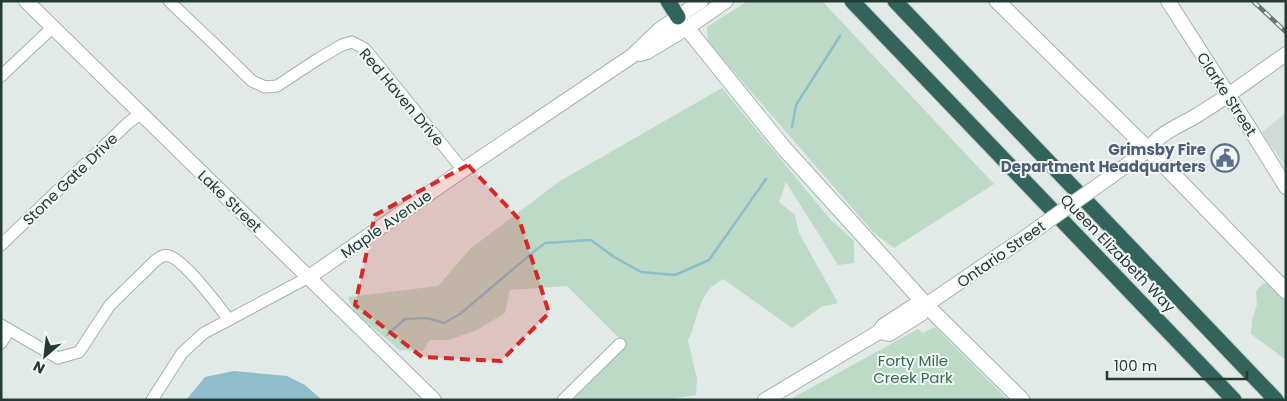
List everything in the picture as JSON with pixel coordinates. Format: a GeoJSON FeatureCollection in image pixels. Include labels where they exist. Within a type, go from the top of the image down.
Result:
{"type":"FeatureCollection","features":[{"type":"Feature","properties":{"kind":"highway"},"geometry":{"type":"LineString","coordinates":[[668,1],[682,22]]}},
{"type":"Feature","properties":{"kind":"highway","name":"Queen Elizabeth Way"},"geometry":{"type":"LineString","coordinates":[[852,1],[1234,400]]}},
{"type":"Feature","properties":{"kind":"highway","name":"Queen Elizabeth Way"},"geometry":{"type":"LineString","coordinates":[[895,1],[1276,400]]}},
{"type":"Feature","properties":{"kind":"main road"},"geometry":{"type":"LineString","coordinates":[[997,1],[1149,149],[1286,291]]}},
{"type":"Feature","properties":{"kind":"main road"},"geometry":{"type":"LineString","coordinates":[[682,22],[783,147],[926,305],[1022,400]]}},
{"type":"Feature","properties":{"kind":"street","name":"Lake Street"},"geometry":{"type":"LineString","coordinates":[[26,1],[434,400]]}},
{"type":"Feature","properties":{"kind":"street","name":"Red Haven Drive"},"geometry":{"type":"LineString","coordinates":[[169,1],[252,81],[265,87],[277,86],[342,45],[352,42],[365,49],[463,170]]}},
{"type":"Feature","properties":{"kind":"street","name":"Maple Avenue"},"geometry":{"type":"LineString","coordinates":[[682,22],[701,1]]}},
{"type":"Feature","properties":{"kind":"street","name":"Maple Avenue"},"geometry":{"type":"LineString","coordinates":[[152,400],[182,353],[204,333],[318,272],[463,170],[632,56],[659,30],[682,22],[726,1]]}},
{"type":"Feature","properties":{"kind":"street","name":"Clarke Street"},"geometry":{"type":"LineString","coordinates":[[1168,1],[1286,187]]}},
{"type":"Feature","properties":{"kind":"street"},"geometry":{"type":"LineString","coordinates":[[1,76],[53,27]]}},
{"type":"Feature","properties":{"kind":"street","name":"Ontario Street"},"geometry":{"type":"LineString","coordinates":[[765,400],[879,332],[883,326],[915,305],[926,305],[1149,149],[1152,143],[1198,115],[1286,54]]}},
{"type":"Feature","properties":{"kind":"street","name":"Stone Gate Drive"},"geometry":{"type":"LineString","coordinates":[[1,245],[128,123],[140,114]]}},
{"type":"Feature","properties":{"kind":"street"},"geometry":{"type":"LineString","coordinates":[[1,344],[5,328],[58,358],[79,352],[110,305],[155,261],[162,256],[168,255],[182,264],[214,298],[229,320]]}},
{"type":"Feature","properties":{"kind":"street"},"geometry":{"type":"LineString","coordinates":[[563,400],[620,344]]}},
{"type":"Feature","properties":{"kind":"highlighted area"},"geometry":{"type":"Polygon","coordinates":[[[468,165],[519,219],[549,313],[501,361],[422,357],[355,305],[375,215],[468,165]]]}},
{"type":"Feature","properties":{"kind":"shaded area"},"geometry":{"type":"Polygon","coordinates":[[[1286,113],[1286,166],[1261,133],[1286,113]]]}},
{"type":"Feature","properties":{"kind":"green space"},"geometry":{"type":"Polygon","coordinates":[[[748,1],[822,1],[994,184],[894,248],[874,233],[708,42],[707,27],[748,1]]]}},
{"type":"Feature","properties":{"kind":"green space"},"geometry":{"type":"Polygon","coordinates":[[[722,88],[830,219],[854,241],[854,263],[838,265],[786,182],[779,202],[795,215],[799,233],[838,303],[821,307],[792,328],[723,279],[711,287],[706,294],[699,307],[688,341],[697,379],[696,395],[664,400],[573,400],[625,344],[567,286],[510,290],[505,313],[477,330],[449,340],[430,340],[423,351],[400,350],[355,313],[348,297],[438,286],[470,249],[560,181],[722,88]]]}},
{"type":"Feature","properties":{"kind":"green space"},"geometry":{"type":"Polygon","coordinates":[[[1264,283],[1270,284],[1286,301],[1286,360],[1251,334],[1252,320],[1257,304],[1256,291],[1264,283]]]}},
{"type":"Feature","properties":{"kind":"green space","name":"Forty Mile Creek Park"},"geometry":{"type":"Polygon","coordinates":[[[935,327],[1008,400],[789,400],[918,329],[923,333],[935,327]]]}},
{"type":"Feature","properties":{"kind":"water"},"geometry":{"type":"Polygon","coordinates":[[[234,371],[287,376],[305,385],[322,400],[186,400],[205,377],[234,371]]]}},
{"type":"Feature","properties":{"kind":"waterway"},"geometry":{"type":"LineString","coordinates":[[792,127],[796,105],[840,36]]}},
{"type":"Feature","properties":{"kind":"waterway"},"geometry":{"type":"LineString","coordinates":[[387,335],[405,319],[427,318],[444,323],[460,314],[545,243],[591,240],[614,257],[641,272],[675,275],[709,260],[766,179]]}},
{"type":"Feature","properties":{"kind":"railway"},"geometry":{"type":"LineString","coordinates":[[1253,1],[1286,32]]}},
{"type":"Feature","properties":{"kind":"place","name":"Grimsby Fire Department Headquarters"},"geometry":{"type":"Point","coordinates":[1225,158]}}]}
